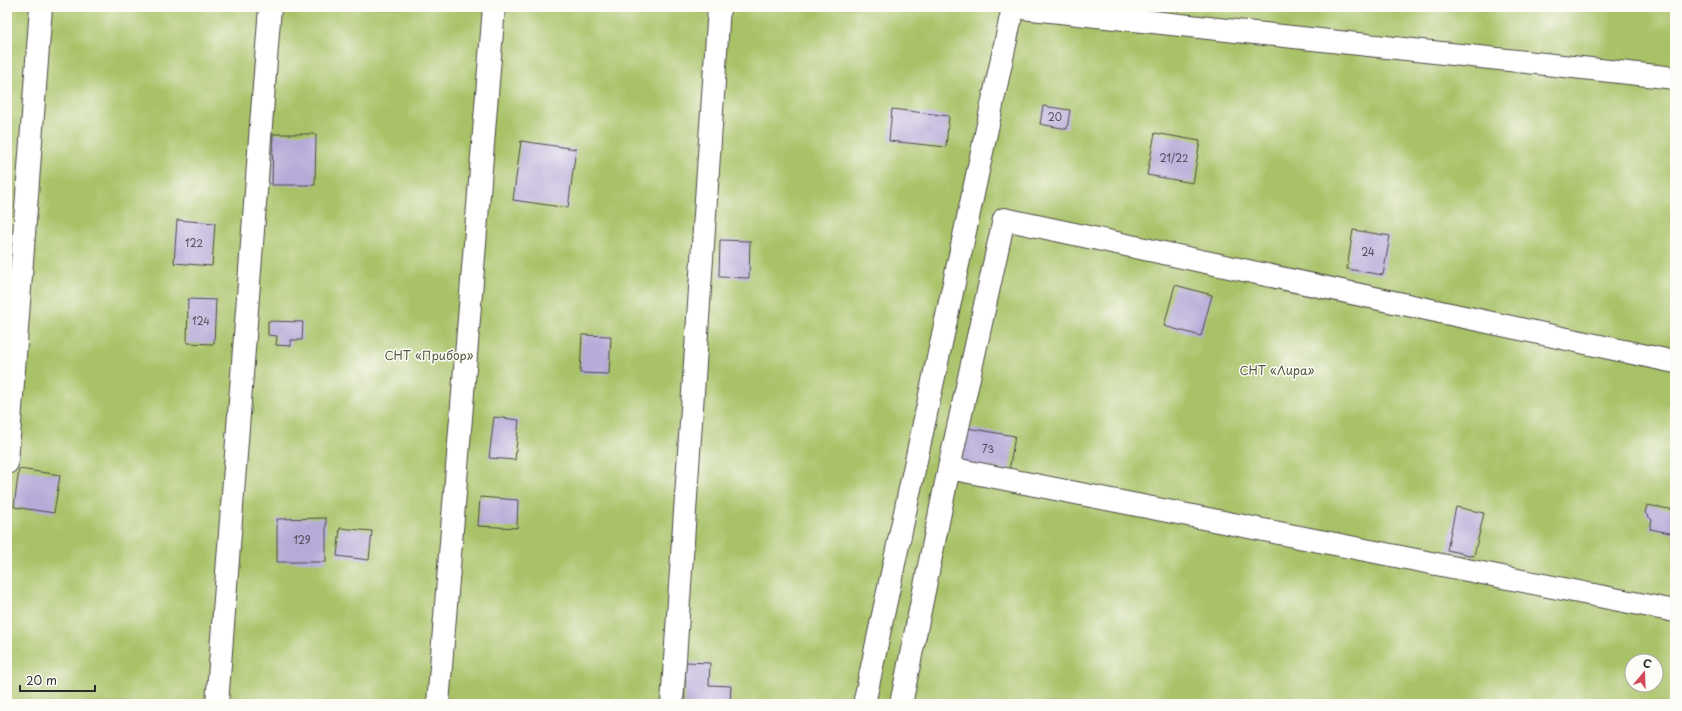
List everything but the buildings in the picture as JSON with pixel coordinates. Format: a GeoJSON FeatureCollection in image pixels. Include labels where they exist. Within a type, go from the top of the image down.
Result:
{"type":"FeatureCollection","features":[{"type":"Feature","properties":{"kind":"street"},"geometry":{"type":"LineString","coordinates":[[7,462],[42,7]]}},
{"type":"Feature","properties":{"kind":"street"},"geometry":{"type":"LineString","coordinates":[[217,704],[270,7]]}},
{"type":"Feature","properties":{"kind":"street"},"geometry":{"type":"LineString","coordinates":[[438,704],[494,7]]}},
{"type":"Feature","properties":{"kind":"street"},"geometry":{"type":"LineString","coordinates":[[672,704],[719,7]]}},
{"type":"Feature","properties":{"kind":"street"},"geometry":{"type":"LineString","coordinates":[[864,704],[1013,7],[1675,78]]}},
{"type":"Feature","properties":{"kind":"street"},"geometry":{"type":"LineString","coordinates":[[902,704],[949,468],[1004,219],[1675,362]]}},
{"type":"Feature","properties":{"kind":"street"},"geometry":{"type":"LineString","coordinates":[[949,468],[1675,611]]}},
{"type":"Feature","properties":{"kind":"green space"},"geometry":{"type":"Polygon","coordinates":[[[7,7],[1675,7],[1675,704],[7,704],[7,7]]]}},
{"type":"Feature","properties":{"kind":"park label","name":"СНТ «Прибор»"},"geometry":{"type":"Point","coordinates":[429,356]}},
{"type":"Feature","properties":{"kind":"park label","name":"СНТ «Лира»"},"geometry":{"type":"Point","coordinates":[1277,371]}}]}
